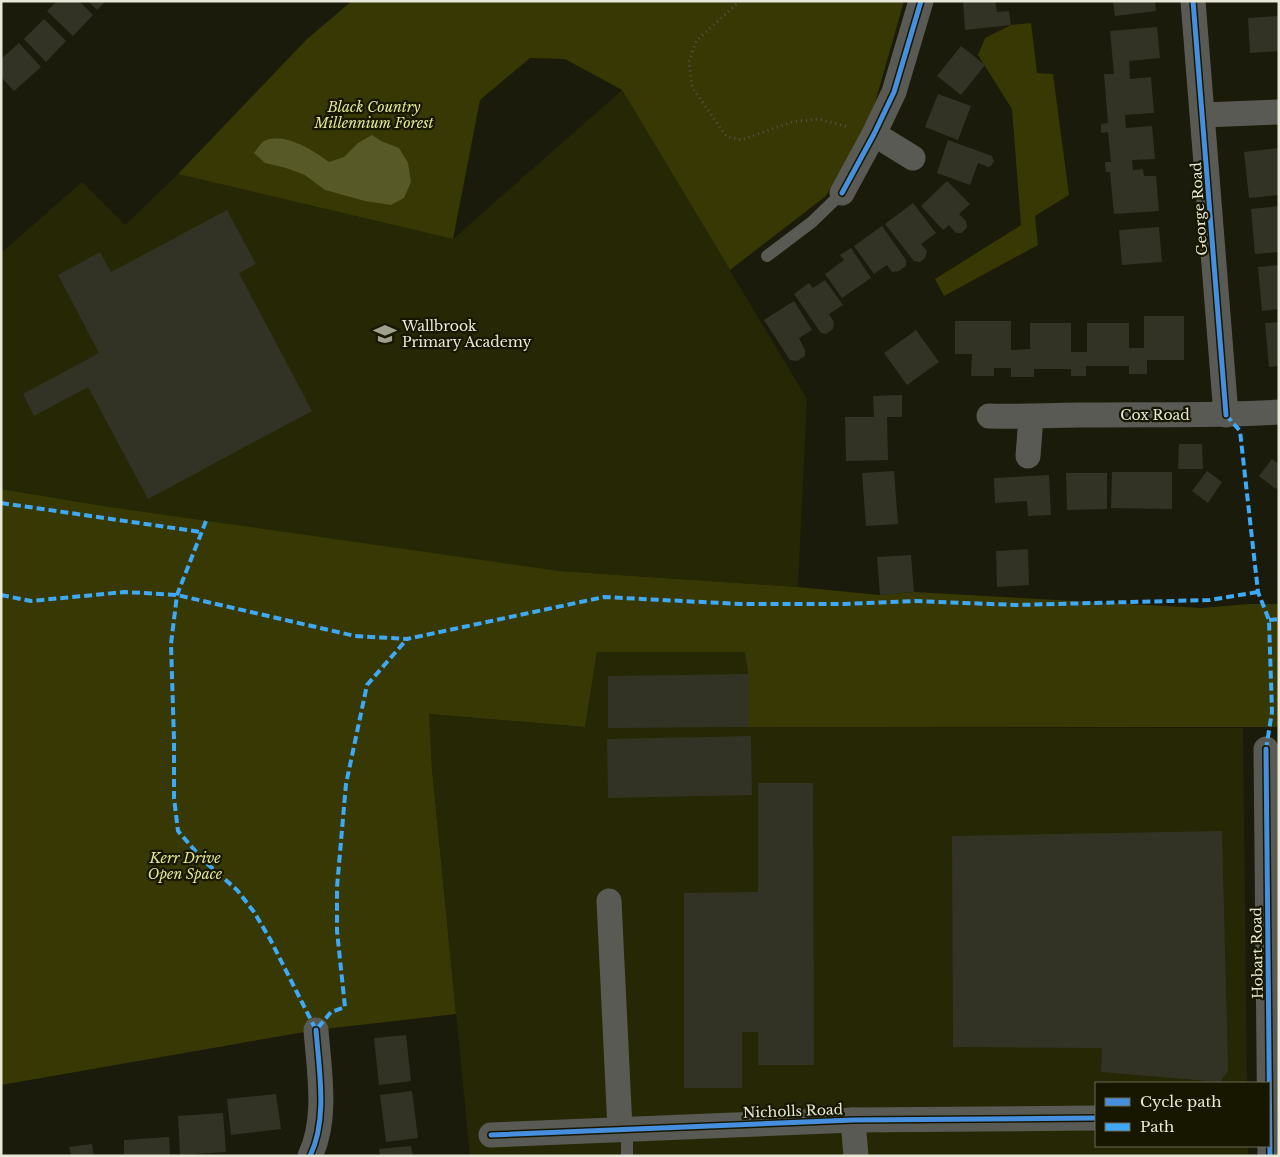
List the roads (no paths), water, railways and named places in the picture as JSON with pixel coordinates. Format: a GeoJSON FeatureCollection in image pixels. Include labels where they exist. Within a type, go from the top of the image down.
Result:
{"type":"FeatureCollection","features":[{"type":"Feature","properties":{"kind":"street"},"geometry":{"type":"LineString","coordinates":[[842,193],[894,92],[921,1]]}},
{"type":"Feature","properties":{"kind":"street","name":"George Road"},"geometry":{"type":"LineString","coordinates":[[1193,1],[1226,415]]}},
{"type":"Feature","properties":{"kind":"street"},"geometry":{"type":"LineString","coordinates":[[1203,115],[1279,112]]}},
{"type":"Feature","properties":{"kind":"street"},"geometry":{"type":"LineString","coordinates":[[874,134],[913,158]]}},
{"type":"Feature","properties":{"kind":"street","name":"Cox Road"},"geometry":{"type":"LineString","coordinates":[[989,416],[1226,415],[1279,412]]}},
{"type":"Feature","properties":{"kind":"street"},"geometry":{"type":"LineString","coordinates":[[1028,456],[1031,417]]}},
{"type":"Feature","properties":{"kind":"street","name":"Hobart Road"},"geometry":{"type":"LineString","coordinates":[[1266,749],[1269,1082]]}},
{"type":"Feature","properties":{"kind":"street"},"geometry":{"type":"LineString","coordinates":[[609,901],[623,1129]]}},
{"type":"Feature","properties":{"kind":"street"},"geometry":{"type":"LineString","coordinates":[[310,1156],[317,1142],[321,1101],[316,1030]]}},
{"type":"Feature","properties":{"kind":"street","name":"Nicholls Road"},"geometry":{"type":"LineString","coordinates":[[491,1135],[853,1120],[1095,1118]]}},
{"type":"Feature","properties":{"kind":"street","name":"Nicholls Road"},"geometry":{"type":"LineString","coordinates":[[853,1120],[856,1156]]}},
{"type":"Feature","properties":{"kind":"lane"},"geometry":{"type":"LineString","coordinates":[[767,256],[812,222],[842,193]]}},
{"type":"Feature","properties":{"kind":"lane"},"geometry":{"type":"LineString","coordinates":[[623,1129],[627,1156]]}},
{"type":"Feature","properties":{"kind":"place","name":"Wallbrook Primary Academy"},"geometry":{"type":"Point","coordinates":[385,334]}},
{"type":"Feature","properties":{"kind":"park label","name":"Black Country Millennium Forest"},"geometry":{"type":"Point","coordinates":[374,116]}},
{"type":"Feature","properties":{"kind":"park label","name":"Kerr Drive Open Space"},"geometry":{"type":"Point","coordinates":[185,866]}}]}
